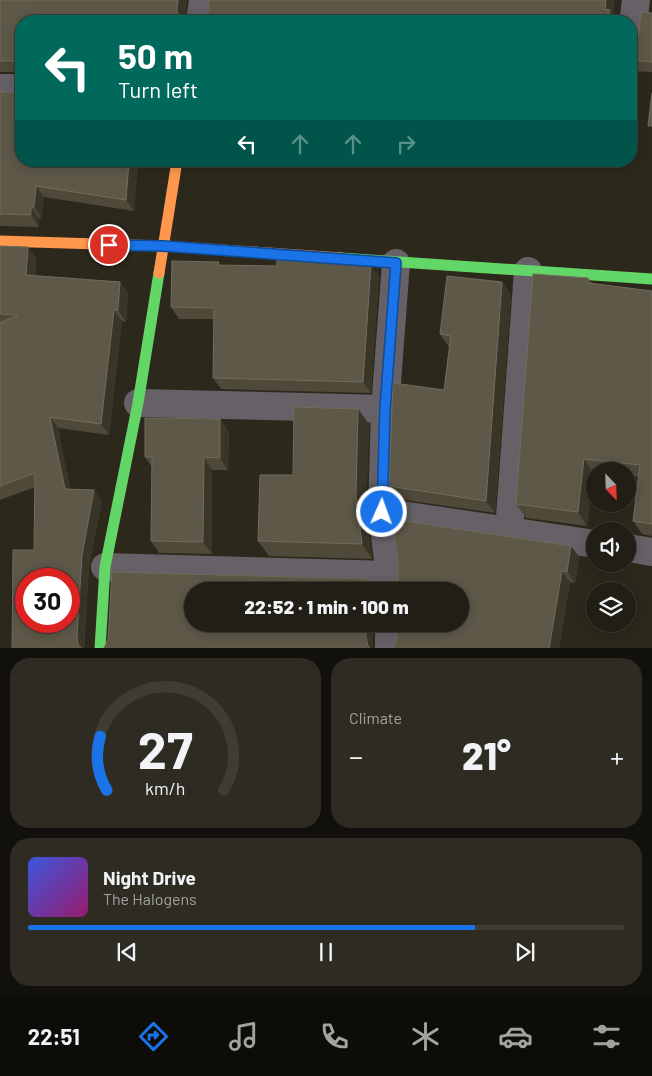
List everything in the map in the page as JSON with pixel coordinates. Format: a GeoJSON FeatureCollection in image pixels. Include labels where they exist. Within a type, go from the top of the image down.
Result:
{"type":"FeatureCollection","features":[{"type":"Feature","properties":{"kind":"street"},"geometry":{"type":"LineString","coordinates":[[201,15],[203,0]]}},
{"type":"Feature","properties":{"kind":"street"},"geometry":{"type":"LineString","coordinates":[[634,15],[636,0]]}},
{"type":"Feature","properties":{"kind":"street"},"geometry":{"type":"LineString","coordinates":[[0,88],[15,88]]}},
{"type":"Feature","properties":{"kind":"street"},"geometry":{"type":"LineString","coordinates":[[100,648],[105,567],[138,403],[176,167]]}},
{"type":"Feature","properties":{"kind":"street"},"geometry":{"type":"LineString","coordinates":[[0,242],[163,246],[652,279]]}},
{"type":"Feature","properties":{"kind":"street"},"geometry":{"type":"LineString","coordinates":[[390,582],[382,512],[385,409],[396,263]]}},
{"type":"Feature","properties":{"kind":"street"},"geometry":{"type":"LineString","coordinates":[[509,531],[528,271]]}},
{"type":"Feature","properties":{"kind":"street"},"geometry":{"type":"LineString","coordinates":[[138,403],[385,409]]}},
{"type":"Feature","properties":{"kind":"street"},"geometry":{"type":"LineString","coordinates":[[382,512],[586,543]]}},
{"type":"Feature","properties":{"kind":"street"},"geometry":{"type":"LineString","coordinates":[[636,549],[652,552]]}},
{"type":"Feature","properties":{"kind":"street"},"geometry":{"type":"LineString","coordinates":[[105,567],[372,582]]}},
{"type":"Feature","properties":{"kind":"street"},"geometry":{"type":"LineString","coordinates":[[389,648],[390,632]]}},
{"type":"Feature","properties":{"kind":"building"},"geometry":{"type":"Polygon","coordinates":[[[0,0],[178,0],[178,15],[15,15],[15,62],[0,61],[0,0]]]}},
{"type":"Feature","properties":{"kind":"building"},"geometry":{"type":"Polygon","coordinates":[[[209,0],[606,0],[605,9],[610,10],[609,15],[207,15],[209,0]]]}},
{"type":"Feature","properties":{"kind":"building"},"geometry":{"type":"Polygon","coordinates":[[[641,12],[652,13],[652,62],[637,61],[637,37],[641,12]]]}},
{"type":"Feature","properties":{"kind":"building"},"geometry":{"type":"Polygon","coordinates":[[[0,92],[15,92],[15,167],[129,167],[126,200],[36,186],[34,207],[31,207],[31,215],[0,214],[0,92]]]}},
{"type":"Feature","properties":{"kind":"building"},"geometry":{"type":"Polygon","coordinates":[[[652,93],[652,126],[648,126],[652,93]]]}},
{"type":"Feature","properties":{"kind":"building"},"geometry":{"type":"Polygon","coordinates":[[[0,246],[28,247],[26,275],[120,282],[118,310],[114,310],[101,424],[50,417],[65,489],[94,490],[82,555],[80,588],[80,568],[15,568],[15,633],[77,633],[78,644],[81,648],[12,648],[13,550],[34,550],[35,473],[0,486],[0,323],[18,315],[0,314],[0,246]]]}},
{"type":"Feature","properties":{"kind":"building"},"geometry":{"type":"Polygon","coordinates":[[[277,260],[371,265],[363,382],[213,378],[214,308],[171,307],[172,261],[219,262],[218,265],[277,266],[277,260]]]}},
{"type":"Feature","properties":{"kind":"building"},"geometry":{"type":"Polygon","coordinates":[[[533,274],[588,278],[588,283],[652,291],[652,524],[633,521],[634,512],[636,512],[640,465],[636,465],[636,462],[584,459],[578,512],[516,504],[533,274]]]}},
{"type":"Feature","properties":{"kind":"building"},"geometry":{"type":"Polygon","coordinates":[[[447,276],[502,282],[486,501],[389,486],[393,383],[444,390],[451,336],[440,334],[447,276]]]}},
{"type":"Feature","properties":{"kind":"building"},"geometry":{"type":"Polygon","coordinates":[[[294,407],[358,409],[356,496],[362,544],[258,541],[260,475],[293,475],[294,407]]]}},
{"type":"Feature","properties":{"kind":"building"},"geometry":{"type":"Polygon","coordinates":[[[145,418],[220,419],[220,458],[204,457],[203,542],[151,541],[152,457],[145,457],[145,418]]]}},
{"type":"Feature","properties":{"kind":"building"},"geometry":{"type":"Polygon","coordinates":[[[392,519],[571,546],[567,572],[562,571],[549,648],[393,648],[397,638],[397,632],[469,632],[469,582],[397,582],[398,562],[392,519]]]}},
{"type":"Feature","properties":{"kind":"building"},"geometry":{"type":"Polygon","coordinates":[[[112,572],[367,579],[368,582],[184,582],[184,632],[366,632],[370,648],[104,648],[108,639],[112,572]]]}},
{"type":"Feature","properties":{"kind":"traffic: fast"},"geometry":{"type":"LineString","coordinates":[[341,258],[652,279]]}},
{"type":"Feature","properties":{"kind":"traffic: fast"},"geometry":{"type":"LineString","coordinates":[[100,648],[105,567],[138,403],[159,273]]}},
{"type":"Feature","properties":{"kind":"traffic: slow"},"geometry":{"type":"LineString","coordinates":[[159,273],[176,167]]}},
{"type":"Feature","properties":{"kind":"traffic: slow"},"geometry":{"type":"LineString","coordinates":[[0,241],[163,246],[341,258]]}},
{"type":"Feature","properties":{"kind":"route"},"geometry":{"type":"LineString","coordinates":[[109,245],[163,246],[396,263],[385,409],[382,512]]}}]}
